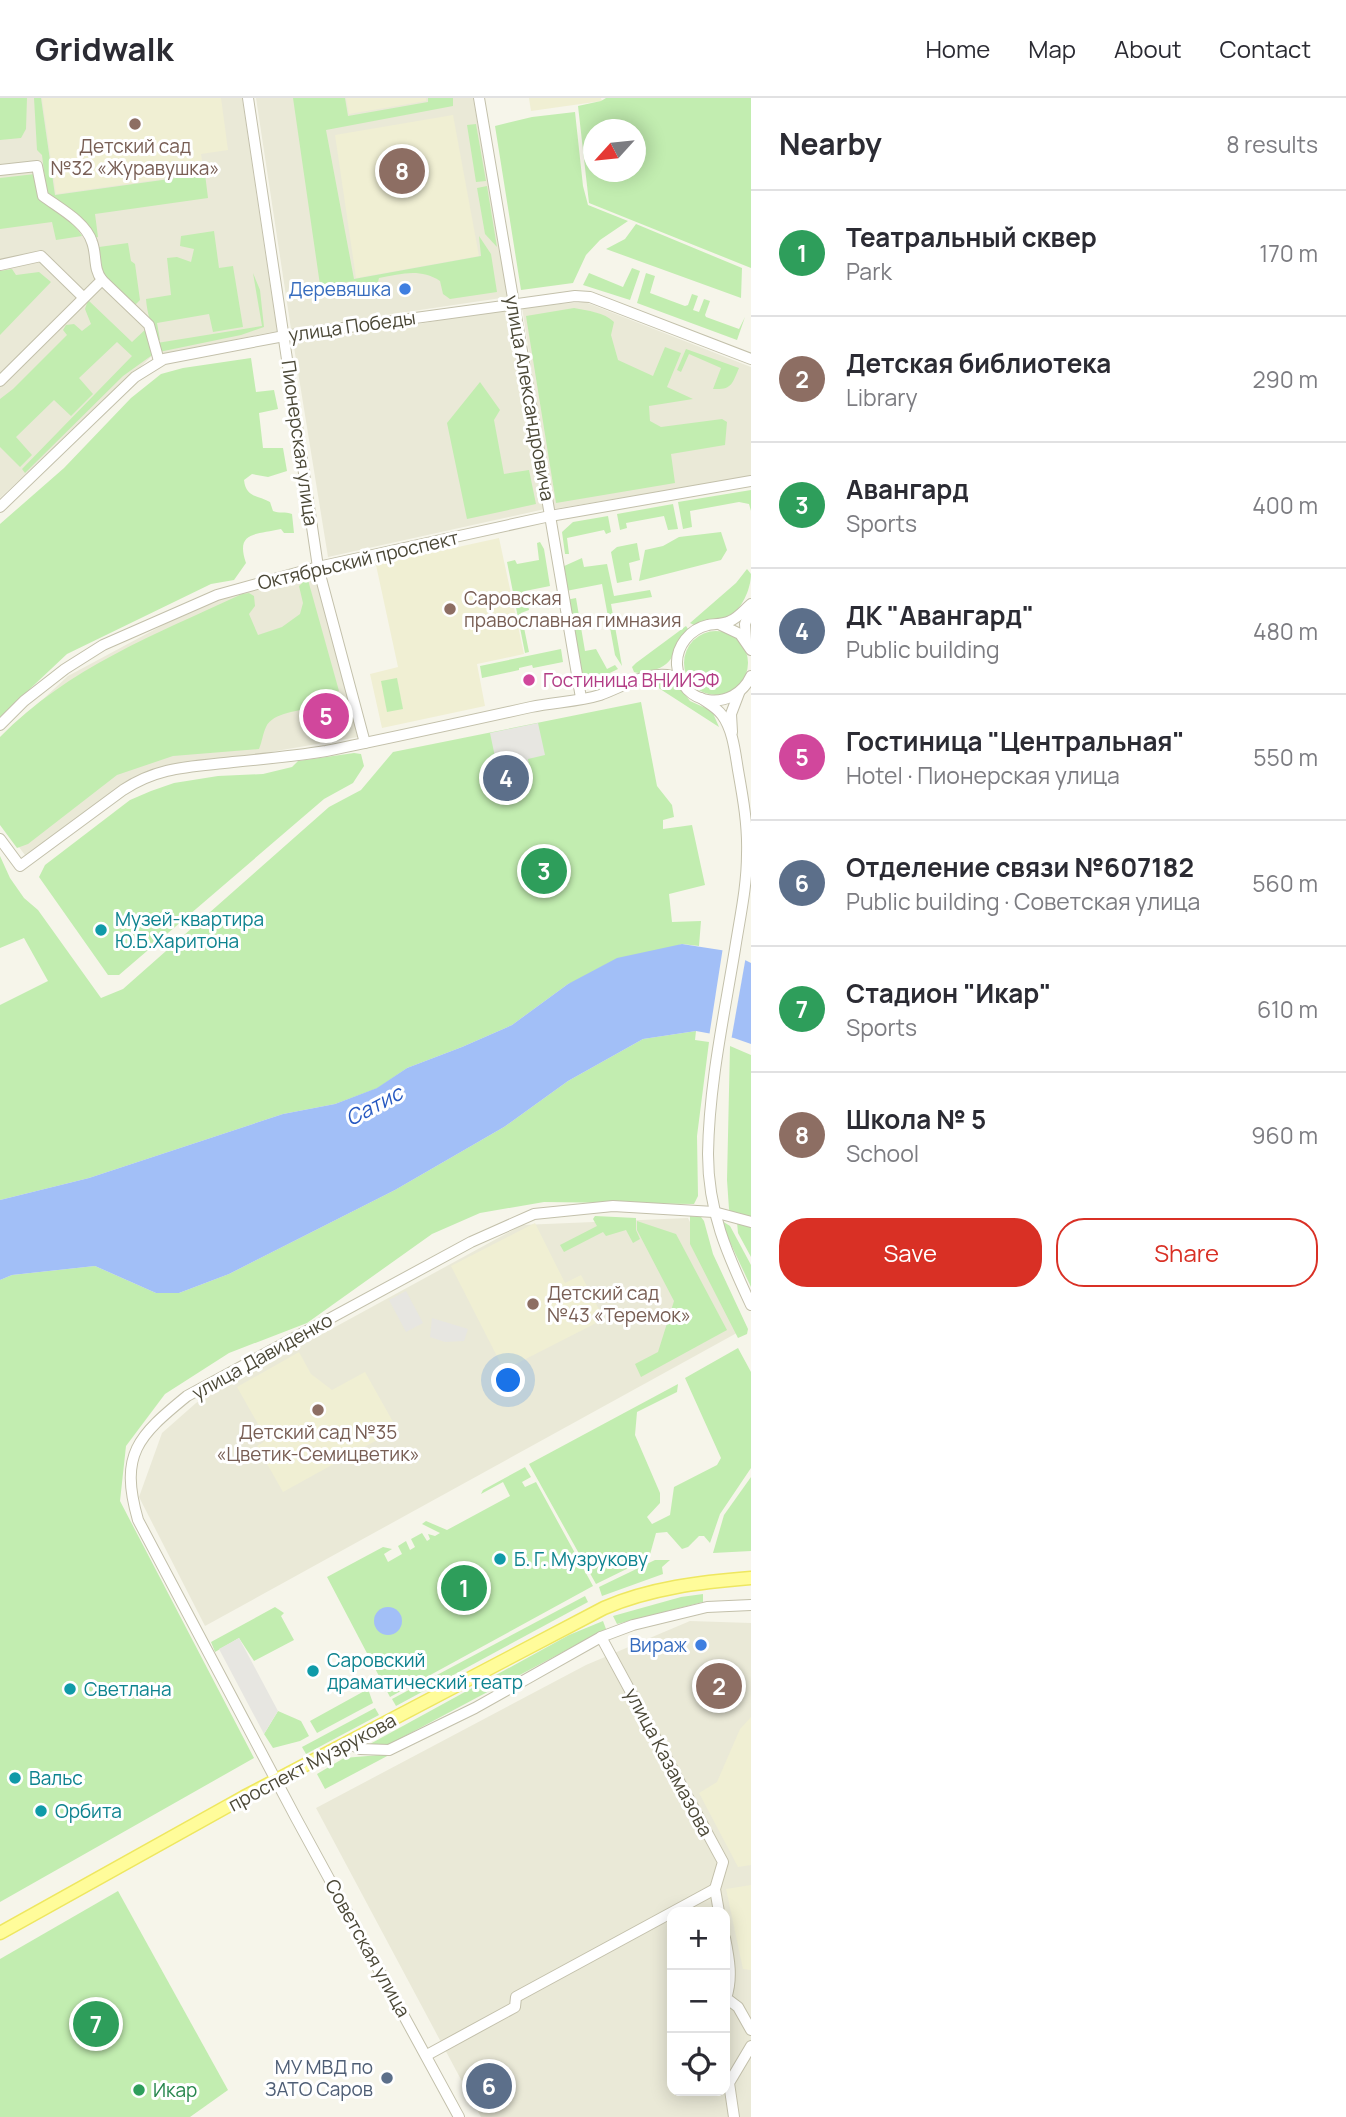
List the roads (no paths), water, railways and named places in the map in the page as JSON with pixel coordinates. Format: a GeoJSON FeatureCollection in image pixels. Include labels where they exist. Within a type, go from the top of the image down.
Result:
{"type":"FeatureCollection","features":[{"type":"Feature","properties":{"kind":"main road","name":"проспект Музрукова"},"geometry":{"type":"LineString","coordinates":[[0,1933],[275,1781],[620,1601],[652,1591],[751,1578]]}},
{"type":"Feature","properties":{"kind":"street","name":"Пионерская улица"},"geometry":{"type":"LineString","coordinates":[[248,98],[318,568],[365,743]]}},
{"type":"Feature","properties":{"kind":"street","name":"улица Александровича"},"geometry":{"type":"LineString","coordinates":[[479,98],[581,698]]}},
{"type":"Feature","properties":{"kind":"street"},"geometry":{"type":"LineString","coordinates":[[0,170],[37,166],[43,196],[87,230],[93,243],[97,274],[149,325],[159,361]]}},
{"type":"Feature","properties":{"kind":"street"},"geometry":{"type":"LineString","coordinates":[[0,265],[41,256],[83,297]]}},
{"type":"Feature","properties":{"kind":"street"},"geometry":{"type":"LineString","coordinates":[[0,381],[102,280]]}},
{"type":"Feature","properties":{"kind":"street","name":"улица Победы"},"geometry":{"type":"LineString","coordinates":[[0,507],[135,377],[159,361],[196,351],[284,336],[575,296],[590,297],[751,359]]}},
{"type":"Feature","properties":{"kind":"street","name":"Октябрьский проспект"},"geometry":{"type":"LineString","coordinates":[[0,725],[24,701],[65,669],[103,645],[217,594],[318,568],[550,516],[751,481]]}},
{"type":"Feature","properties":{"kind":"street"},"geometry":{"type":"LineString","coordinates":[[717,625],[732,620],[751,606]]}},
{"type":"Feature","properties":{"kind":"street"},"geometry":{"type":"LineString","coordinates":[[749,645],[745,624],[751,606]]}},
{"type":"Feature","properties":{"kind":"street"},"geometry":{"type":"LineString","coordinates":[[661,674],[672,666],[685,639],[708,625],[733,629],[749,645]]}},
{"type":"Feature","properties":{"kind":"street"},"geometry":{"type":"LineString","coordinates":[[678,655],[677,667],[681,679],[691,693],[713,705],[722,715],[731,736],[746,813],[744,892],[719,1051],[708,1153],[709,1184],[724,1249],[751,1305]]}},
{"type":"Feature","properties":{"kind":"street"},"geometry":{"type":"LineString","coordinates":[[0,839],[20,866],[123,790],[169,768],[326,751],[597,696],[637,680],[661,674],[681,679]]}},
{"type":"Feature","properties":{"kind":"street"},"geometry":{"type":"LineString","coordinates":[[731,736],[734,703],[751,676]]}},
{"type":"Feature","properties":{"kind":"street"},"geometry":{"type":"LineString","coordinates":[[701,698],[723,700],[742,690]]}},
{"type":"Feature","properties":{"kind":"street","name":"улица Давиденко"},"geometry":{"type":"LineString","coordinates":[[275,1781],[138,1520],[130,1490],[132,1459],[147,1432],[187,1396],[471,1242],[534,1214],[614,1206],[714,1212],[751,1222]]}},
{"type":"Feature","properties":{"kind":"street"},"geometry":{"type":"LineString","coordinates":[[348,1743],[360,1749],[389,1750],[475,1708],[601,1637],[633,1625],[706,1607],[751,1605]]}},
{"type":"Feature","properties":{"kind":"street","name":"улица Казамазова"},"geometry":{"type":"LineString","coordinates":[[601,1637],[723,1862],[715,1889],[718,1907]]}},
{"type":"Feature","properties":{"kind":"street","name":"Советская улица"},"geometry":{"type":"LineString","coordinates":[[275,1781],[459,2117]]}},
{"type":"Feature","properties":{"kind":"street"},"geometry":{"type":"LineString","coordinates":[[427,2055],[515,2007],[516,1997],[715,1889]]}},
{"type":"Feature","properties":{"kind":"street"},"geometry":{"type":"LineString","coordinates":[[730,1970],[730,1988],[726,1998],[738,2007],[751,2030]]}},
{"type":"Feature","properties":{"kind":"street"},"geometry":{"type":"LineString","coordinates":[[734,2117],[729,2083],[751,2046]]}},
{"type":"Feature","properties":{"kind":"water","name":"Сатис"},"geometry":{"type":"Polygon","coordinates":[[[682,944],[727,951],[751,963],[751,1044],[696,1031],[643,1039],[568,1081],[504,1127],[395,1190],[229,1274],[179,1293],[156,1293],[95,1266],[12,1275],[0,1280],[0,1200],[89,1178],[283,1114],[335,1104],[377,1088],[407,1068],[512,1025],[568,984],[617,958],[682,944]]]}},
{"type":"Feature","properties":{"kind":"water"},"geometry":{"type":"Polygon","coordinates":[[[388,1607],[398,1611],[402,1621],[398,1631],[388,1635],[378,1631],[374,1621],[378,1611],[388,1607]]]}},
{"type":"Feature","properties":{"kind":"place","name":"Детский сад №32 «Журавушка»"},"geometry":{"type":"Point","coordinates":[135,124]}},
{"type":"Feature","properties":{"kind":"place","name":"Школа № 5"},"geometry":{"type":"Point","coordinates":[402,171]}},
{"type":"Feature","properties":{"kind":"place","name":"Деревяшка"},"geometry":{"type":"Point","coordinates":[405,289]}},
{"type":"Feature","properties":{"kind":"place","name":"Саровская православная гимназия"},"geometry":{"type":"Point","coordinates":[450,609]}},
{"type":"Feature","properties":{"kind":"place","name":"Гостиница ВНИИЭФ"},"geometry":{"type":"Point","coordinates":[529,680]}},
{"type":"Feature","properties":{"kind":"place","name":"Гостиница \"Центральная\""},"geometry":{"type":"Point","coordinates":[326,716]}},
{"type":"Feature","properties":{"kind":"place","name":"ДК \"Авангард\""},"geometry":{"type":"Point","coordinates":[506,778]}},
{"type":"Feature","properties":{"kind":"place","name":"Авангард"},"geometry":{"type":"Point","coordinates":[544,871]}},
{"type":"Feature","properties":{"kind":"place","name":"Музей-квартира Ю.Б.Харитона"},"geometry":{"type":"Point","coordinates":[101,930]}},
{"type":"Feature","properties":{"kind":"place","name":"Детский сад №43 «Теремок»"},"geometry":{"type":"Point","coordinates":[533,1304]}},
{"type":"Feature","properties":{"kind":"place","name":"Детский сад №35 «Цветик-Семицветик»"},"geometry":{"type":"Point","coordinates":[318,1410]}},
{"type":"Feature","properties":{"kind":"place","name":"Б. Г. Музрукову"},"geometry":{"type":"Point","coordinates":[500,1559]}},
{"type":"Feature","properties":{"kind":"place","name":"Театральный сквер"},"geometry":{"type":"Point","coordinates":[464,1588]}},
{"type":"Feature","properties":{"kind":"place","name":"Вираж"},"geometry":{"type":"Point","coordinates":[701,1645]}},
{"type":"Feature","properties":{"kind":"place","name":"Саровский драматический театр"},"geometry":{"type":"Point","coordinates":[313,1671]}},
{"type":"Feature","properties":{"kind":"place","name":"Детская библиотека"},"geometry":{"type":"Point","coordinates":[719,1686]}},
{"type":"Feature","properties":{"kind":"place","name":"Светлана"},"geometry":{"type":"Point","coordinates":[70,1689]}},
{"type":"Feature","properties":{"kind":"place","name":"Вальс"},"geometry":{"type":"Point","coordinates":[15,1778]}},
{"type":"Feature","properties":{"kind":"place","name":"Орбита"},"geometry":{"type":"Point","coordinates":[41,1811]}},
{"type":"Feature","properties":{"kind":"place","name":"Стадион \"Икар\""},"geometry":{"type":"Point","coordinates":[96,2024]}},
{"type":"Feature","properties":{"kind":"place","name":"МУ МВД по ЗАТО Саров"},"geometry":{"type":"Point","coordinates":[387,2078]}},
{"type":"Feature","properties":{"kind":"place","name":"Отделение связи №607182"},"geometry":{"type":"Point","coordinates":[489,2086]}},
{"type":"Feature","properties":{"kind":"place","name":"Икар"},"geometry":{"type":"Point","coordinates":[139,2090]}}]}
